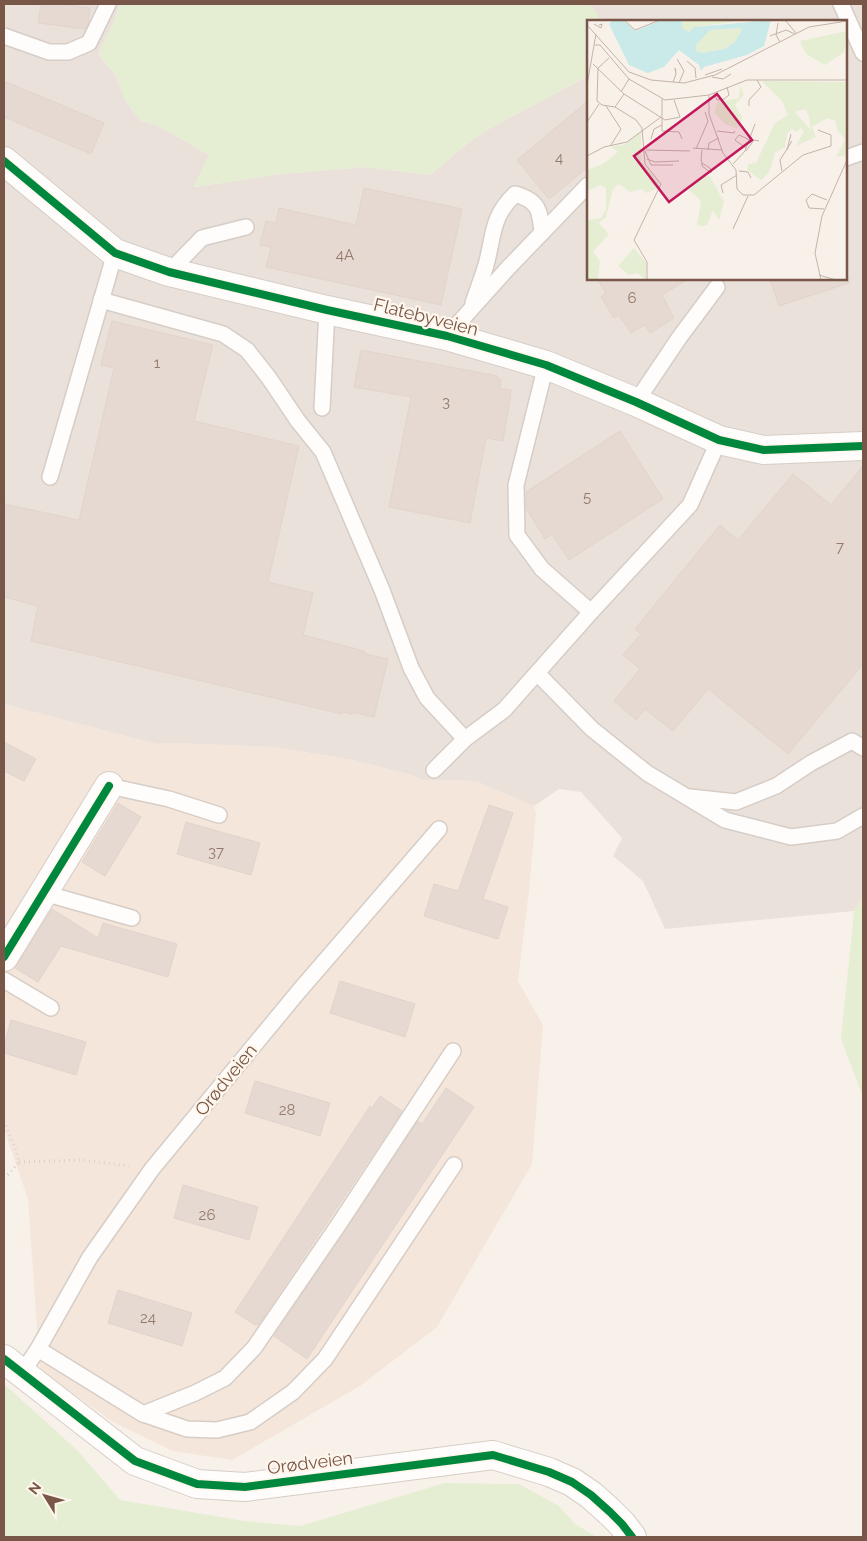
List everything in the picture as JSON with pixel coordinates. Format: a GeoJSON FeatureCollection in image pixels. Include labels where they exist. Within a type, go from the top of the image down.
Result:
{"type":"FeatureCollection","features":[{"type":"Feature","properties":{"kind":"street","name":"Flatebyveien"},"geometry":{"type":"LineString","coordinates":[[4,161],[115,253],[169,272],[446,336],[546,365],[636,402],[719,440],[764,450],[863,446]]}},
{"type":"Feature","properties":{"kind":"street"},"geometry":{"type":"LineString","coordinates":[[4,957],[109,786]]}},
{"type":"Feature","properties":{"kind":"street","name":"Orødveien"},"geometry":{"type":"LineString","coordinates":[[13,1366],[135,1461],[197,1484],[245,1487],[493,1455],[549,1472],[572,1482],[591,1495],[610,1512],[632,1537]]}},
{"type":"Feature","properties":{"kind":"lane"},"geometry":{"type":"LineString","coordinates":[[4,36],[49,52],[68,52],[89,43],[108,4]]}},
{"type":"Feature","properties":{"kind":"lane"},"geometry":{"type":"LineString","coordinates":[[847,25],[863,53]]}},
{"type":"Feature","properties":{"kind":"lane"},"geometry":{"type":"LineString","coordinates":[[847,158],[863,152]]}},
{"type":"Feature","properties":{"kind":"lane"},"geometry":{"type":"LineString","coordinates":[[446,336],[587,186]]}},
{"type":"Feature","properties":{"kind":"lane"},"geometry":{"type":"LineString","coordinates":[[471,309],[486,264],[493,230],[504,204],[515,194],[530,198],[540,214],[542,234]]}},
{"type":"Feature","properties":{"kind":"lane"},"geometry":{"type":"LineString","coordinates":[[169,272],[202,238],[246,228]]}},
{"type":"Feature","properties":{"kind":"lane"},"geometry":{"type":"LineString","coordinates":[[50,477],[115,253]]}},
{"type":"Feature","properties":{"kind":"lane"},"geometry":{"type":"LineString","coordinates":[[636,402],[679,338],[717,287]]}},
{"type":"Feature","properties":{"kind":"lane"},"geometry":{"type":"LineString","coordinates":[[101,300],[223,334],[247,350],[269,378],[298,421],[323,452],[382,590],[411,668],[427,698],[465,739]]}},
{"type":"Feature","properties":{"kind":"lane"},"geometry":{"type":"LineString","coordinates":[[322,408],[327,310]]}},
{"type":"Feature","properties":{"kind":"lane"},"geometry":{"type":"LineString","coordinates":[[546,365],[516,485],[517,535],[542,569],[590,612]]}},
{"type":"Feature","properties":{"kind":"lane"},"geometry":{"type":"LineString","coordinates":[[434,770],[465,739],[504,710],[590,612],[690,505],[719,440]]}},
{"type":"Feature","properties":{"kind":"lane"},"geometry":{"type":"LineString","coordinates":[[537,673],[592,729],[647,773],[725,820],[791,837],[837,831],[863,816]]}},
{"type":"Feature","properties":{"kind":"lane"},"geometry":{"type":"LineString","coordinates":[[686,797],[736,802],[776,786],[811,763],[852,741],[863,748]]}},
{"type":"Feature","properties":{"kind":"lane"},"geometry":{"type":"LineString","coordinates":[[109,786],[169,799],[219,815]]}},
{"type":"Feature","properties":{"kind":"lane","name":"Orødveien"},"geometry":{"type":"LineString","coordinates":[[13,1366],[38,1349],[90,1257],[152,1169],[299,991],[439,829]]}},
{"type":"Feature","properties":{"kind":"lane"},"geometry":{"type":"LineString","coordinates":[[44,893],[132,918]]}},
{"type":"Feature","properties":{"kind":"lane"},"geometry":{"type":"LineString","coordinates":[[4,980],[51,1008]]}},
{"type":"Feature","properties":{"kind":"lane"},"geometry":{"type":"LineString","coordinates":[[143,1414],[195,1393],[225,1378],[254,1348],[454,1051]]}},
{"type":"Feature","properties":{"kind":"lane"},"geometry":{"type":"LineString","coordinates":[[38,1349],[143,1414],[187,1429],[217,1430],[250,1422],[293,1392],[325,1359],[454,1165]]}},
{"type":"Feature","properties":{"kind":"path"},"geometry":{"type":"LineString","coordinates":[[4,1121],[19,1162]]}},
{"type":"Feature","properties":{"kind":"path"},"geometry":{"type":"LineString","coordinates":[[4,1177],[19,1162],[82,1160],[152,1169]]}},
{"type":"Feature","properties":{"kind":"shaded area"},"geometry":{"type":"Polygon","coordinates":[[[4,4],[120,4],[114,22],[98,54],[116,76],[125,100],[141,121],[157,125],[209,155],[194,187],[281,174],[364,167],[430,175],[487,130],[584,78],[587,73],[587,280],[847,280],[847,20],[597,20],[597,13],[588,4],[863,4],[863,898],[854,911],[665,929],[643,881],[613,856],[622,838],[581,792],[559,789],[534,806],[476,781],[423,780],[408,774],[353,760],[273,747],[157,744],[4,704],[4,4]]]}},
{"type":"Feature","properties":{"kind":"shaded area"},"geometry":{"type":"Polygon","coordinates":[[[4,704],[157,744],[273,747],[353,760],[408,774],[423,780],[476,781],[534,806],[536,813],[529,890],[518,981],[543,1025],[532,1164],[437,1327],[360,1386],[232,1460],[173,1451],[113,1422],[40,1370],[28,1199],[4,1129],[4,704]]]}},
{"type":"Feature","properties":{"kind":"green space"},"geometry":{"type":"Polygon","coordinates":[[[120,4],[588,4],[597,13],[597,20],[587,20],[587,73],[584,78],[487,130],[430,175],[364,167],[281,174],[194,187],[209,155],[157,125],[141,121],[125,100],[116,76],[98,54],[114,22],[120,4]]]}},
{"type":"Feature","properties":{"kind":"green space"},"geometry":{"type":"Polygon","coordinates":[[[863,898],[863,1097],[841,1039],[854,911],[863,898]]]}},
{"type":"Feature","properties":{"kind":"green space"},"geometry":{"type":"Polygon","coordinates":[[[4,1384],[79,1452],[120,1500],[244,1521],[300,1526],[445,1483],[519,1484],[559,1506],[575,1524],[597,1537],[4,1537],[4,1384]]]}},
{"type":"Feature","properties":{"kind":"building"},"geometry":{"type":"Polygon","coordinates":[[[41,4],[62,4],[90,8],[88,24],[85,29],[38,23],[41,4]]]}},
{"type":"Feature","properties":{"kind":"building"},"geometry":{"type":"Polygon","coordinates":[[[4,81],[104,123],[91,154],[4,117],[4,81]]]}},
{"type":"Feature","properties":{"kind":"building"},"geometry":{"type":"Polygon","coordinates":[[[587,102],[587,168],[549,199],[517,160],[587,102]]]}},
{"type":"Feature","properties":{"kind":"building"},"geometry":{"type":"Polygon","coordinates":[[[364,188],[462,209],[441,305],[266,267],[271,247],[260,245],[266,221],[276,223],[279,208],[356,225],[364,188]]]}},
{"type":"Feature","properties":{"kind":"building"},"geometry":{"type":"Polygon","coordinates":[[[849,279],[849,283],[779,306],[770,280],[849,279]]]}},
{"type":"Feature","properties":{"kind":"building"},"geometry":{"type":"Polygon","coordinates":[[[598,280],[686,280],[662,295],[674,318],[650,333],[645,325],[631,333],[619,315],[614,318],[601,297],[606,293],[598,280]]]}},
{"type":"Feature","properties":{"kind":"building"},"geometry":{"type":"Polygon","coordinates":[[[112,321],[213,345],[194,421],[299,446],[268,582],[313,593],[303,635],[388,659],[374,717],[352,712],[352,714],[342,712],[342,714],[31,641],[38,606],[4,597],[4,504],[79,520],[114,368],[101,365],[112,321]]]}},
{"type":"Feature","properties":{"kind":"building"},"geometry":{"type":"Polygon","coordinates":[[[361,350],[498,376],[497,379],[501,379],[500,388],[511,390],[503,441],[486,438],[470,523],[389,507],[411,397],[354,387],[361,350]]]}},
{"type":"Feature","properties":{"kind":"building"},"geometry":{"type":"Polygon","coordinates":[[[620,431],[663,499],[569,560],[552,534],[545,539],[526,508],[526,492],[620,431]]]}},
{"type":"Feature","properties":{"kind":"building"},"geometry":{"type":"Polygon","coordinates":[[[863,466],[863,664],[788,754],[708,689],[673,731],[645,709],[636,720],[614,701],[640,669],[623,655],[641,634],[635,629],[720,525],[738,540],[793,474],[831,505],[863,466]]]}},
{"type":"Feature","properties":{"kind":"building"},"geometry":{"type":"Polygon","coordinates":[[[4,742],[36,759],[24,781],[4,771],[4,742]]]}},
{"type":"Feature","properties":{"kind":"building"},"geometry":{"type":"Polygon","coordinates":[[[118,803],[141,817],[105,876],[82,862],[118,803]]]}},
{"type":"Feature","properties":{"kind":"building"},"geometry":{"type":"Polygon","coordinates":[[[489,805],[513,813],[483,899],[508,907],[498,939],[424,916],[434,884],[458,891],[489,805]]]}},
{"type":"Feature","properties":{"kind":"building"},"geometry":{"type":"Polygon","coordinates":[[[186,822],[260,843],[251,875],[177,854],[186,822]]]}},
{"type":"Feature","properties":{"kind":"building"},"geometry":{"type":"Polygon","coordinates":[[[52,909],[98,938],[103,923],[177,944],[168,977],[61,946],[38,982],[15,968],[52,909]]]}},
{"type":"Feature","properties":{"kind":"building"},"geometry":{"type":"Polygon","coordinates":[[[340,981],[415,1004],[405,1037],[330,1013],[340,981]]]}},
{"type":"Feature","properties":{"kind":"building"},"geometry":{"type":"Polygon","coordinates":[[[11,1020],[86,1042],[76,1075],[4,1053],[11,1020]]]}},
{"type":"Feature","properties":{"kind":"building"},"geometry":{"type":"Polygon","coordinates":[[[255,1081],[330,1103],[320,1136],[245,1113],[255,1081]]]}},
{"type":"Feature","properties":{"kind":"building"},"geometry":{"type":"Polygon","coordinates":[[[446,1088],[474,1107],[307,1359],[274,1336],[418,1121],[422,1124],[446,1088]]]}},
{"type":"Feature","properties":{"kind":"building"},"geometry":{"type":"Polygon","coordinates":[[[380,1096],[402,1111],[258,1325],[255,1325],[235,1312],[370,1106],[372,1108],[380,1096]]]}},
{"type":"Feature","properties":{"kind":"building"},"geometry":{"type":"Polygon","coordinates":[[[183,1185],[258,1207],[249,1240],[174,1218],[183,1185]]]}},
{"type":"Feature","properties":{"kind":"building"},"geometry":{"type":"Polygon","coordinates":[[[118,1290],[192,1313],[182,1346],[108,1323],[118,1290]]]}},
{"type":"Feature","properties":{"kind":"cycle path"},"geometry":{"type":"LineString","coordinates":[[4,161],[115,253],[169,272],[327,310],[447,336],[546,365],[636,402],[719,440],[764,450],[863,446]]}},
{"type":"Feature","properties":{"kind":"cycle path"},"geometry":{"type":"LineString","coordinates":[[4,957],[109,786]]}},
{"type":"Feature","properties":{"kind":"cycle path"},"geometry":{"type":"LineString","coordinates":[[4,1359],[135,1461],[197,1484],[245,1487],[493,1455],[549,1472],[572,1482],[591,1495],[610,1512],[632,1537]]}}]}
